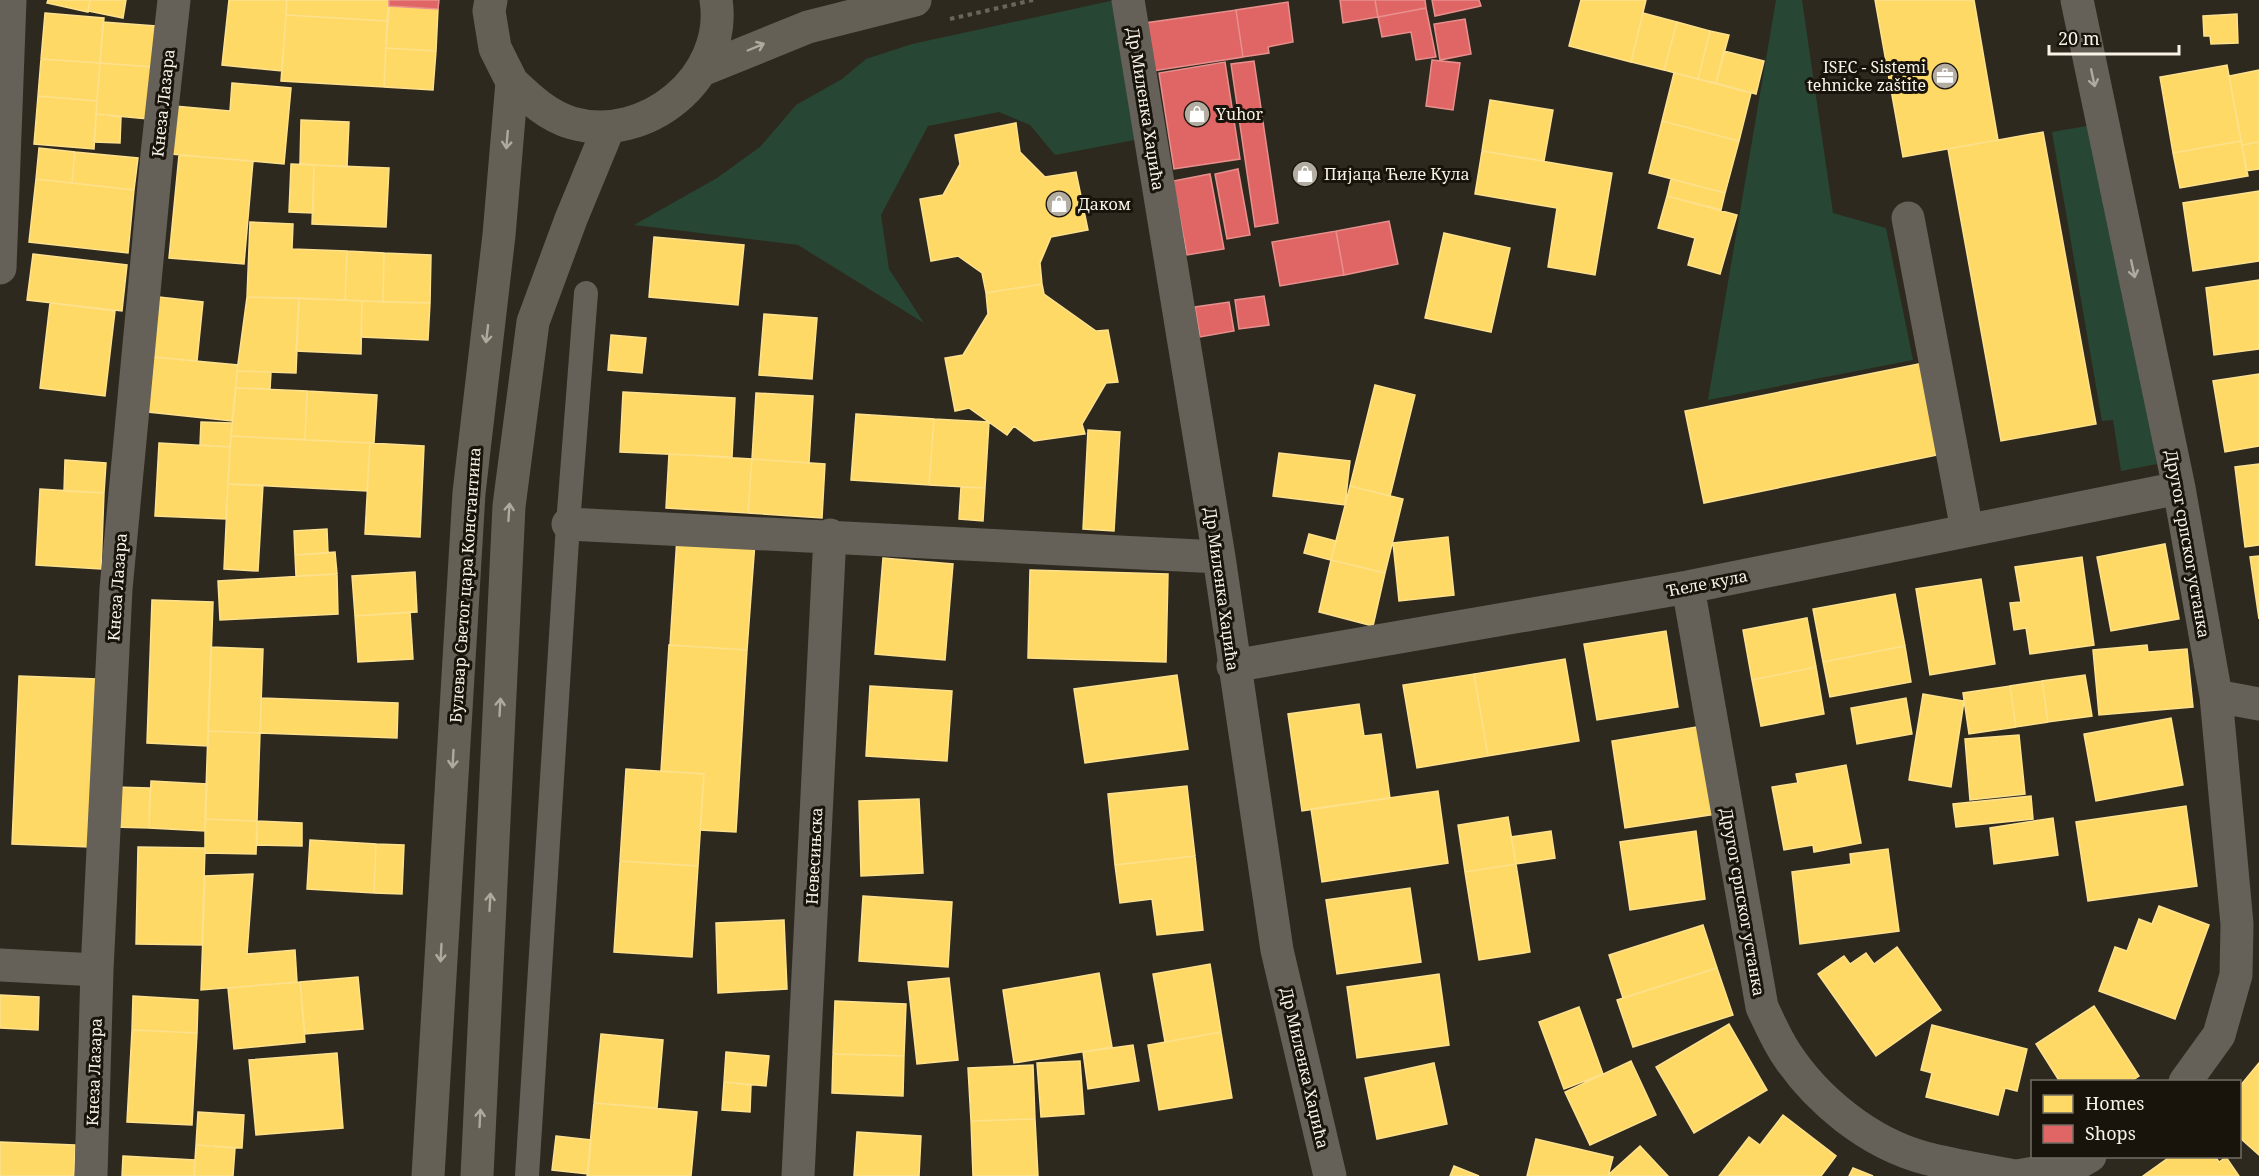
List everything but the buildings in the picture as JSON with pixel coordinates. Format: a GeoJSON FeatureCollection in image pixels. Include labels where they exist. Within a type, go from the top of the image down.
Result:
{"type":"FeatureCollection","features":[{"type":"Feature","properties":{"kind":"main road"},"geometry":{"type":"LineString","coordinates":[[490,0],[489,11],[495,48],[512,82],[539,107],[573,123],[609,127],[646,119],[678,99],[702,70],[714,38],[716,0]]}},
{"type":"Feature","properties":{"kind":"main road"},"geometry":{"type":"LineString","coordinates":[[702,70],[808,27],[915,0]]}},
{"type":"Feature","properties":{"kind":"main road","name":"Булевар Светог цара Константина"},"geometry":{"type":"LineString","coordinates":[[428,1176],[469,493],[499,235],[512,82]]}},
{"type":"Feature","properties":{"kind":"main road"},"geometry":{"type":"LineString","coordinates":[[477,1176],[509,506],[534,322],[571,219],[609,127]]}},
{"type":"Feature","properties":{"kind":"street"},"geometry":{"type":"LineString","coordinates":[[0,268],[10,0]]}},
{"type":"Feature","properties":{"kind":"street","name":"Кнеза Лазара"},"geometry":{"type":"LineString","coordinates":[[91,1176],[97,970],[116,589],[174,0]]}},
{"type":"Feature","properties":{"kind":"street","name":"Др Миленка Хаџића"},"geometry":{"type":"LineString","coordinates":[[1128,0],[1219,557],[1233,666],[1278,950],[1330,1176]]}},
{"type":"Feature","properties":{"kind":"street","name":"Другог српског устанка"},"geometry":{"type":"LineString","coordinates":[[2077,0],[2179,488],[2216,696],[2237,924],[2236,975],[2219,1035],[2186,1080]]}},
{"type":"Feature","properties":{"kind":"street"},"geometry":{"type":"LineString","coordinates":[[1908,218],[1967,531]]}},
{"type":"Feature","properties":{"kind":"street","name":"Ћеле кула"},"geometry":{"type":"LineString","coordinates":[[1233,666],[1688,587],[2179,488]]}},
{"type":"Feature","properties":{"kind":"street"},"geometry":{"type":"LineString","coordinates":[[568,524],[1219,557]]}},
{"type":"Feature","properties":{"kind":"street","name":"Невесињска"},"geometry":{"type":"LineString","coordinates":[[798,1176],[830,536]]}},
{"type":"Feature","properties":{"kind":"street","name":"Другог српског устанка"},"geometry":{"type":"LineString","coordinates":[[1688,587],[1762,1007],[1784,1052],[1813,1086],[1845,1116],[1878,1140],[1923,1158],[2016,1176],[2073,1166],[2087,1158]]}},
{"type":"Feature","properties":{"kind":"street"},"geometry":{"type":"LineString","coordinates":[[2216,696],[2259,704]]}},
{"type":"Feature","properties":{"kind":"street"},"geometry":{"type":"LineString","coordinates":[[0,965],[97,970]]}},
{"type":"Feature","properties":{"kind":"lane"},"geometry":{"type":"LineString","coordinates":[[528,1176],[568,524],[586,293]]}},
{"type":"Feature","properties":{"kind":"green space"},"geometry":{"type":"Polygon","coordinates":[[[1115,0],[1140,139],[1055,155],[1030,125],[999,112],[928,126],[881,215],[889,269],[924,323],[798,245],[634,225],[717,178],[760,147],[796,105],[842,79],[866,59],[912,44],[1115,0]]]}},
{"type":"Feature","properties":{"kind":"green space"},"geometry":{"type":"Polygon","coordinates":[[[1776,0],[1802,0],[1833,213],[1886,228],[1913,360],[1708,400],[1776,0]]]}},
{"type":"Feature","properties":{"kind":"green space"},"geometry":{"type":"Polygon","coordinates":[[[2098,124],[2157,464],[2121,471],[2113,420],[2102,421],[2052,132],[2098,124]]]}},
{"type":"Feature","properties":{"kind":"place","name":"ISEC - Sistemi tehnicke zaštite"},"geometry":{"type":"Point","coordinates":[1945,76]}},
{"type":"Feature","properties":{"kind":"place","name":"Yuhor"},"geometry":{"type":"Point","coordinates":[1197,114]}},
{"type":"Feature","properties":{"kind":"place","name":"Пијаца Ћеле Кула"},"geometry":{"type":"Point","coordinates":[1305,174]}},
{"type":"Feature","properties":{"kind":"place","name":"Даком"},"geometry":{"type":"Point","coordinates":[1059,204]}}]}
